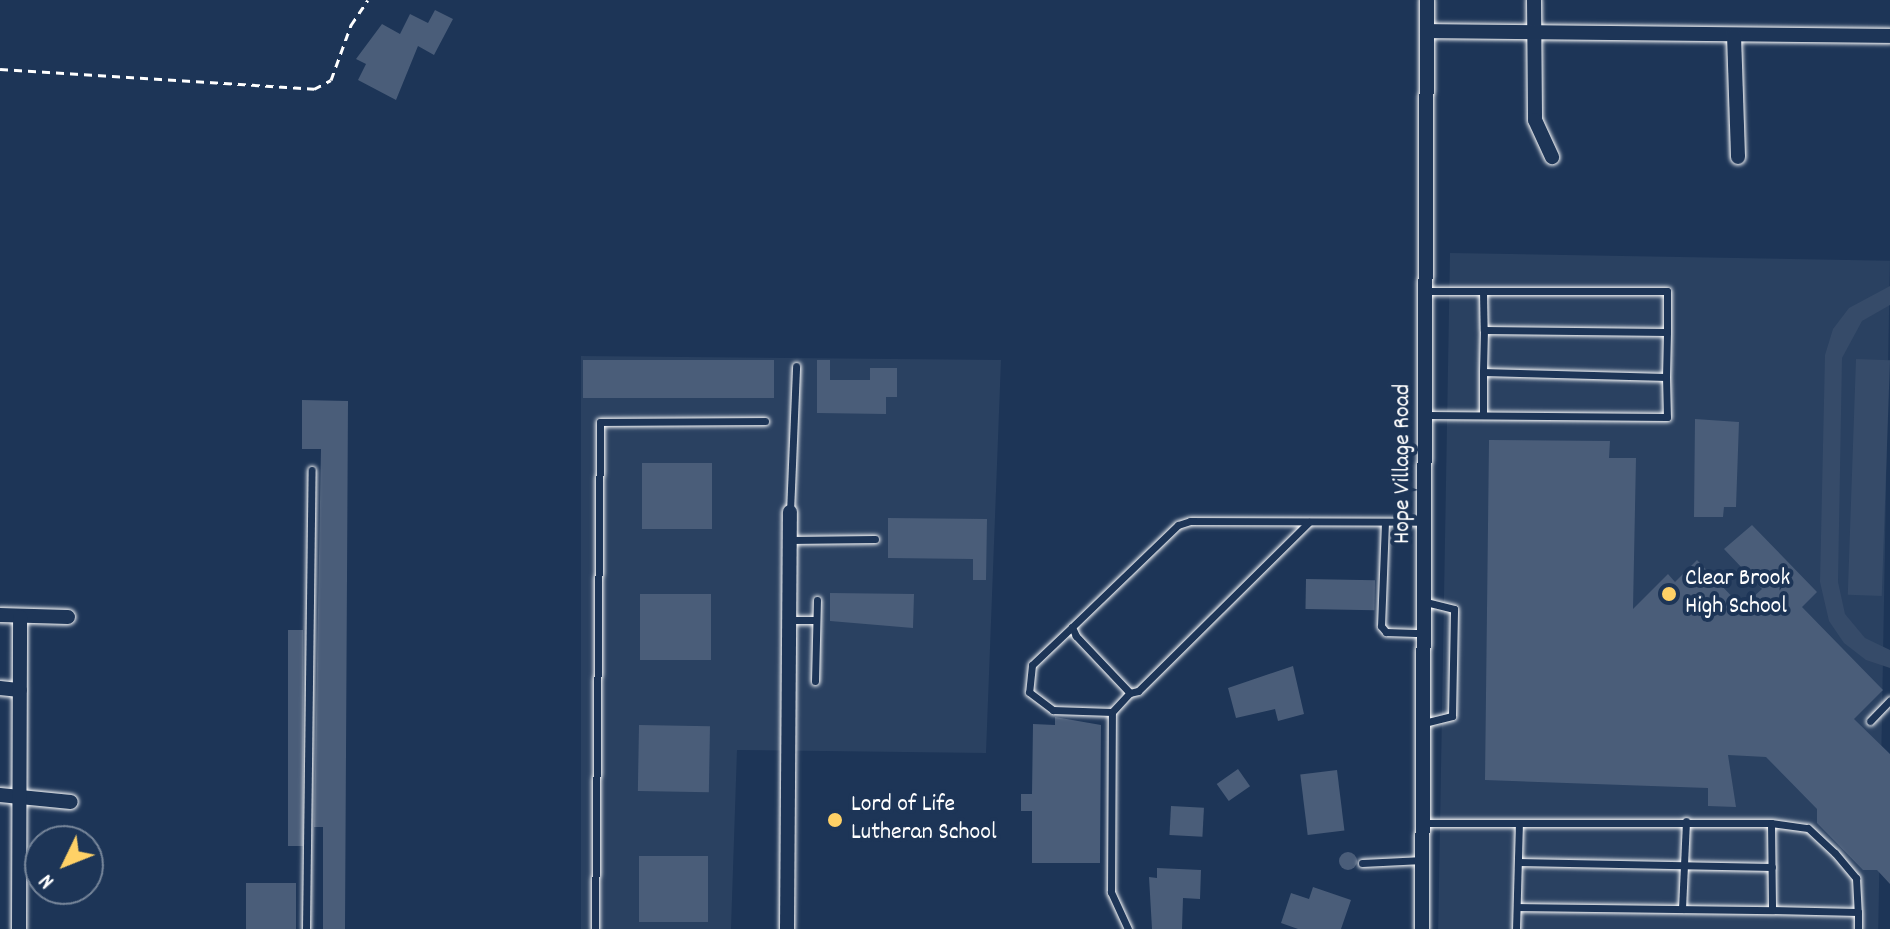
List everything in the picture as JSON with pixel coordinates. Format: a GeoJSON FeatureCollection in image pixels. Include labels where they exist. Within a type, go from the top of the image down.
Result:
{"type":"FeatureCollection","features":[{"type":"Feature","properties":{"kind":"street","name":"Hope Village Road"},"geometry":{"type":"LineString","coordinates":[[1422,929],[1427,0]]}},
{"type":"Feature","properties":{"kind":"street"},"geometry":{"type":"LineString","coordinates":[[1534,0],[1535,120],[1552,157]]}},
{"type":"Feature","properties":{"kind":"street"},"geometry":{"type":"LineString","coordinates":[[1427,31],[1890,36]]}},
{"type":"Feature","properties":{"kind":"street"},"geometry":{"type":"LineString","coordinates":[[1734,35],[1738,157]]}},
{"type":"Feature","properties":{"kind":"street"},"geometry":{"type":"LineString","coordinates":[[787,929],[790,512]]}},
{"type":"Feature","properties":{"kind":"street"},"geometry":{"type":"LineString","coordinates":[[0,615],[68,617]]}},
{"type":"Feature","properties":{"kind":"street"},"geometry":{"type":"LineString","coordinates":[[19,929],[20,617]]}},
{"type":"Feature","properties":{"kind":"street"},"geometry":{"type":"LineString","coordinates":[[0,688],[20,690]]}},
{"type":"Feature","properties":{"kind":"street"},"geometry":{"type":"LineString","coordinates":[[0,795],[19,794],[71,802]]}},
{"type":"Feature","properties":{"kind":"lane"},"geometry":{"type":"LineString","coordinates":[[1426,291],[1667,291],[1667,417],[1427,415]]}},
{"type":"Feature","properties":{"kind":"lane"},"geometry":{"type":"LineString","coordinates":[[1483,291],[1483,415]]}},
{"type":"Feature","properties":{"kind":"lane"},"geometry":{"type":"LineString","coordinates":[[1484,330],[1667,332]]}},
{"type":"Feature","properties":{"kind":"lane"},"geometry":{"type":"LineString","coordinates":[[790,512],[796,366]]}},
{"type":"Feature","properties":{"kind":"lane"},"geometry":{"type":"LineString","coordinates":[[1483,372],[1666,377]]}},
{"type":"Feature","properties":{"kind":"lane"},"geometry":{"type":"LineString","coordinates":[[595,929],[600,422],[765,421]]}},
{"type":"Feature","properties":{"kind":"lane"},"geometry":{"type":"LineString","coordinates":[[306,929],[312,470]]}},
{"type":"Feature","properties":{"kind":"lane"},"geometry":{"type":"LineString","coordinates":[[1128,929],[1111,892],[1112,712],[1130,693],[1138,691],[1309,522]]}},
{"type":"Feature","properties":{"kind":"lane"},"geometry":{"type":"LineString","coordinates":[[1385,522],[1381,626],[1386,632],[1425,633]]}},
{"type":"Feature","properties":{"kind":"lane"},"geometry":{"type":"LineString","coordinates":[[1112,712],[1053,710],[1029,692],[1032,665],[1178,525],[1426,522]]}},
{"type":"Feature","properties":{"kind":"lane"},"geometry":{"type":"LineString","coordinates":[[790,540],[875,539]]}},
{"type":"Feature","properties":{"kind":"lane"},"geometry":{"type":"LineString","coordinates":[[815,681],[817,600]]}},
{"type":"Feature","properties":{"kind":"lane"},"geometry":{"type":"LineString","coordinates":[[1424,723],[1452,716],[1454,609],[1426,602]]}},
{"type":"Feature","properties":{"kind":"lane"},"geometry":{"type":"LineString","coordinates":[[789,620],[816,620]]}},
{"type":"Feature","properties":{"kind":"lane"},"geometry":{"type":"LineString","coordinates":[[1072,627],[1130,693]]}},
{"type":"Feature","properties":{"kind":"lane"},"geometry":{"type":"LineString","coordinates":[[1870,721],[1890,700]]}},
{"type":"Feature","properties":{"kind":"lane"},"geometry":{"type":"LineString","coordinates":[[1424,823],[1686,821],[1771,823],[1808,828],[1856,878],[1858,929]]}},
{"type":"Feature","properties":{"kind":"lane"},"geometry":{"type":"LineString","coordinates":[[1682,909],[1686,821]]}},
{"type":"Feature","properties":{"kind":"lane"},"geometry":{"type":"LineString","coordinates":[[1516,929],[1519,823]]}},
{"type":"Feature","properties":{"kind":"lane"},"geometry":{"type":"LineString","coordinates":[[1771,823],[1772,910]]}},
{"type":"Feature","properties":{"kind":"lane"},"geometry":{"type":"LineString","coordinates":[[1362,863],[1423,860]]}},
{"type":"Feature","properties":{"kind":"lane"},"geometry":{"type":"LineString","coordinates":[[1518,862],[1772,867]]}},
{"type":"Feature","properties":{"kind":"lane"},"geometry":{"type":"LineString","coordinates":[[1517,907],[1858,912]]}},
{"type":"Feature","properties":{"kind":"path"},"geometry":{"type":"LineString","coordinates":[[0,69],[314,89],[331,80],[351,25],[368,0]]}},
{"type":"Feature","properties":{"kind":"shaded area","name":"Clear Brook High School"},"geometry":{"type":"Polygon","coordinates":[[[1450,253],[1890,261],[1878,929],[1438,929],[1450,253]]]}},
{"type":"Feature","properties":{"kind":"shaded area"},"geometry":{"type":"Polygon","coordinates":[[[1890,286],[1890,305],[1862,321],[1842,358],[1838,582],[1845,614],[1865,638],[1890,650],[1890,668],[1866,660],[1844,643],[1829,621],[1820,582],[1825,355],[1833,329],[1849,308],[1890,286]]]}},
{"type":"Feature","properties":{"kind":"shaded area"},"geometry":{"type":"Polygon","coordinates":[[[581,356],[1001,360],[986,753],[737,750],[731,929],[581,929],[581,356]]]}},
{"type":"Feature","properties":{"kind":"shaded area"},"geometry":{"type":"Polygon","coordinates":[[[1856,359],[1890,360],[1882,596],[1848,595],[1856,359]]]}},
{"type":"Feature","properties":{"kind":"building"},"geometry":{"type":"Polygon","coordinates":[[[435,10],[453,19],[434,55],[418,46],[396,100],[358,80],[366,64],[356,59],[382,24],[400,34],[410,14],[428,23],[435,10]]]}},
{"type":"Feature","properties":{"kind":"building"},"geometry":{"type":"Polygon","coordinates":[[[583,360],[774,360],[774,398],[583,398],[583,360]]]}},
{"type":"Feature","properties":{"kind":"building"},"geometry":{"type":"Polygon","coordinates":[[[817,360],[830,360],[830,380],[870,380],[870,368],[897,368],[897,397],[886,397],[886,414],[817,413],[817,360]]]}},
{"type":"Feature","properties":{"kind":"building"},"geometry":{"type":"Polygon","coordinates":[[[302,400],[348,401],[345,929],[323,929],[323,827],[314,827],[321,449],[302,449],[302,400]]]}},
{"type":"Feature","properties":{"kind":"building"},"geometry":{"type":"Polygon","coordinates":[[[1695,419],[1739,422],[1736,507],[1724,507],[1723,517],[1694,517],[1695,419]]]}},
{"type":"Feature","properties":{"kind":"building"},"geometry":{"type":"Polygon","coordinates":[[[1489,440],[1610,441],[1609,458],[1636,458],[1633,609],[1668,574],[1675,582],[1697,560],[1742,607],[1762,589],[1724,549],[1752,525],[1817,592],[1802,607],[1883,690],[1854,719],[1890,754],[1890,884],[1877,870],[1863,870],[1817,823],[1817,809],[1766,757],[1728,755],[1736,807],[1708,806],[1708,788],[1485,780],[1489,440]]]}},
{"type":"Feature","properties":{"kind":"building"},"geometry":{"type":"Polygon","coordinates":[[[642,463],[712,463],[712,529],[642,529],[642,463]]]}},
{"type":"Feature","properties":{"kind":"building"},"geometry":{"type":"Polygon","coordinates":[[[888,518],[987,519],[986,580],[973,580],[973,559],[888,558],[888,518]]]}},
{"type":"Feature","properties":{"kind":"building"},"geometry":{"type":"Polygon","coordinates":[[[1306,579],[1375,580],[1374,610],[1305,609],[1306,579]]]}},
{"type":"Feature","properties":{"kind":"building"},"geometry":{"type":"Polygon","coordinates":[[[830,593],[914,594],[913,628],[830,621],[830,593]]]}},
{"type":"Feature","properties":{"kind":"building"},"geometry":{"type":"Polygon","coordinates":[[[640,594],[711,594],[711,660],[640,660],[640,594]]]}},
{"type":"Feature","properties":{"kind":"building"},"geometry":{"type":"Polygon","coordinates":[[[288,630],[303,630],[303,846],[288,846],[288,630]]]}},
{"type":"Feature","properties":{"kind":"building"},"geometry":{"type":"Polygon","coordinates":[[[1293,666],[1304,714],[1278,721],[1275,709],[1236,718],[1228,688],[1293,666]]]}},
{"type":"Feature","properties":{"kind":"building"},"geometry":{"type":"Polygon","coordinates":[[[1055,717],[1101,725],[1100,863],[1032,863],[1032,811],[1021,811],[1021,794],[1032,794],[1033,724],[1055,725],[1055,717]]]}},
{"type":"Feature","properties":{"kind":"building"},"geometry":{"type":"Polygon","coordinates":[[[639,725],[710,726],[709,792],[638,791],[639,725]]]}},
{"type":"Feature","properties":{"kind":"building"},"geometry":{"type":"Polygon","coordinates":[[[1238,769],[1250,786],[1229,801],[1217,784],[1238,769]]]}},
{"type":"Feature","properties":{"kind":"building"},"geometry":{"type":"Polygon","coordinates":[[[1337,770],[1344,831],[1308,835],[1300,775],[1337,770]]]}},
{"type":"Feature","properties":{"kind":"building"},"geometry":{"type":"Polygon","coordinates":[[[1171,806],[1204,808],[1202,837],[1169,835],[1171,806]]]}},
{"type":"Feature","properties":{"kind":"building"},"geometry":{"type":"Polygon","coordinates":[[[1348,852],[1357,861],[1348,870],[1339,861],[1348,852]]]}},
{"type":"Feature","properties":{"kind":"building"},"geometry":{"type":"Polygon","coordinates":[[[639,856],[708,856],[708,922],[639,922],[639,856]]]}},
{"type":"Feature","properties":{"kind":"building"},"geometry":{"type":"Polygon","coordinates":[[[1157,868],[1201,870],[1200,899],[1183,898],[1182,929],[1152,929],[1149,877],[1157,878],[1157,868]]]}},
{"type":"Feature","properties":{"kind":"building"},"geometry":{"type":"Polygon","coordinates":[[[246,883],[296,883],[296,929],[246,929],[246,883]]]}},
{"type":"Feature","properties":{"kind":"building"},"geometry":{"type":"Polygon","coordinates":[[[1313,887],[1351,900],[1341,929],[1298,929],[1281,923],[1291,893],[1309,899],[1313,887]]]}},
{"type":"Feature","properties":{"kind":"place","name":"Clear Brook High School"},"geometry":{"type":"Point","coordinates":[1669,594]}},
{"type":"Feature","properties":{"kind":"place","name":"Lord of Life Lutheran School"},"geometry":{"type":"Point","coordinates":[835,820]}}]}
